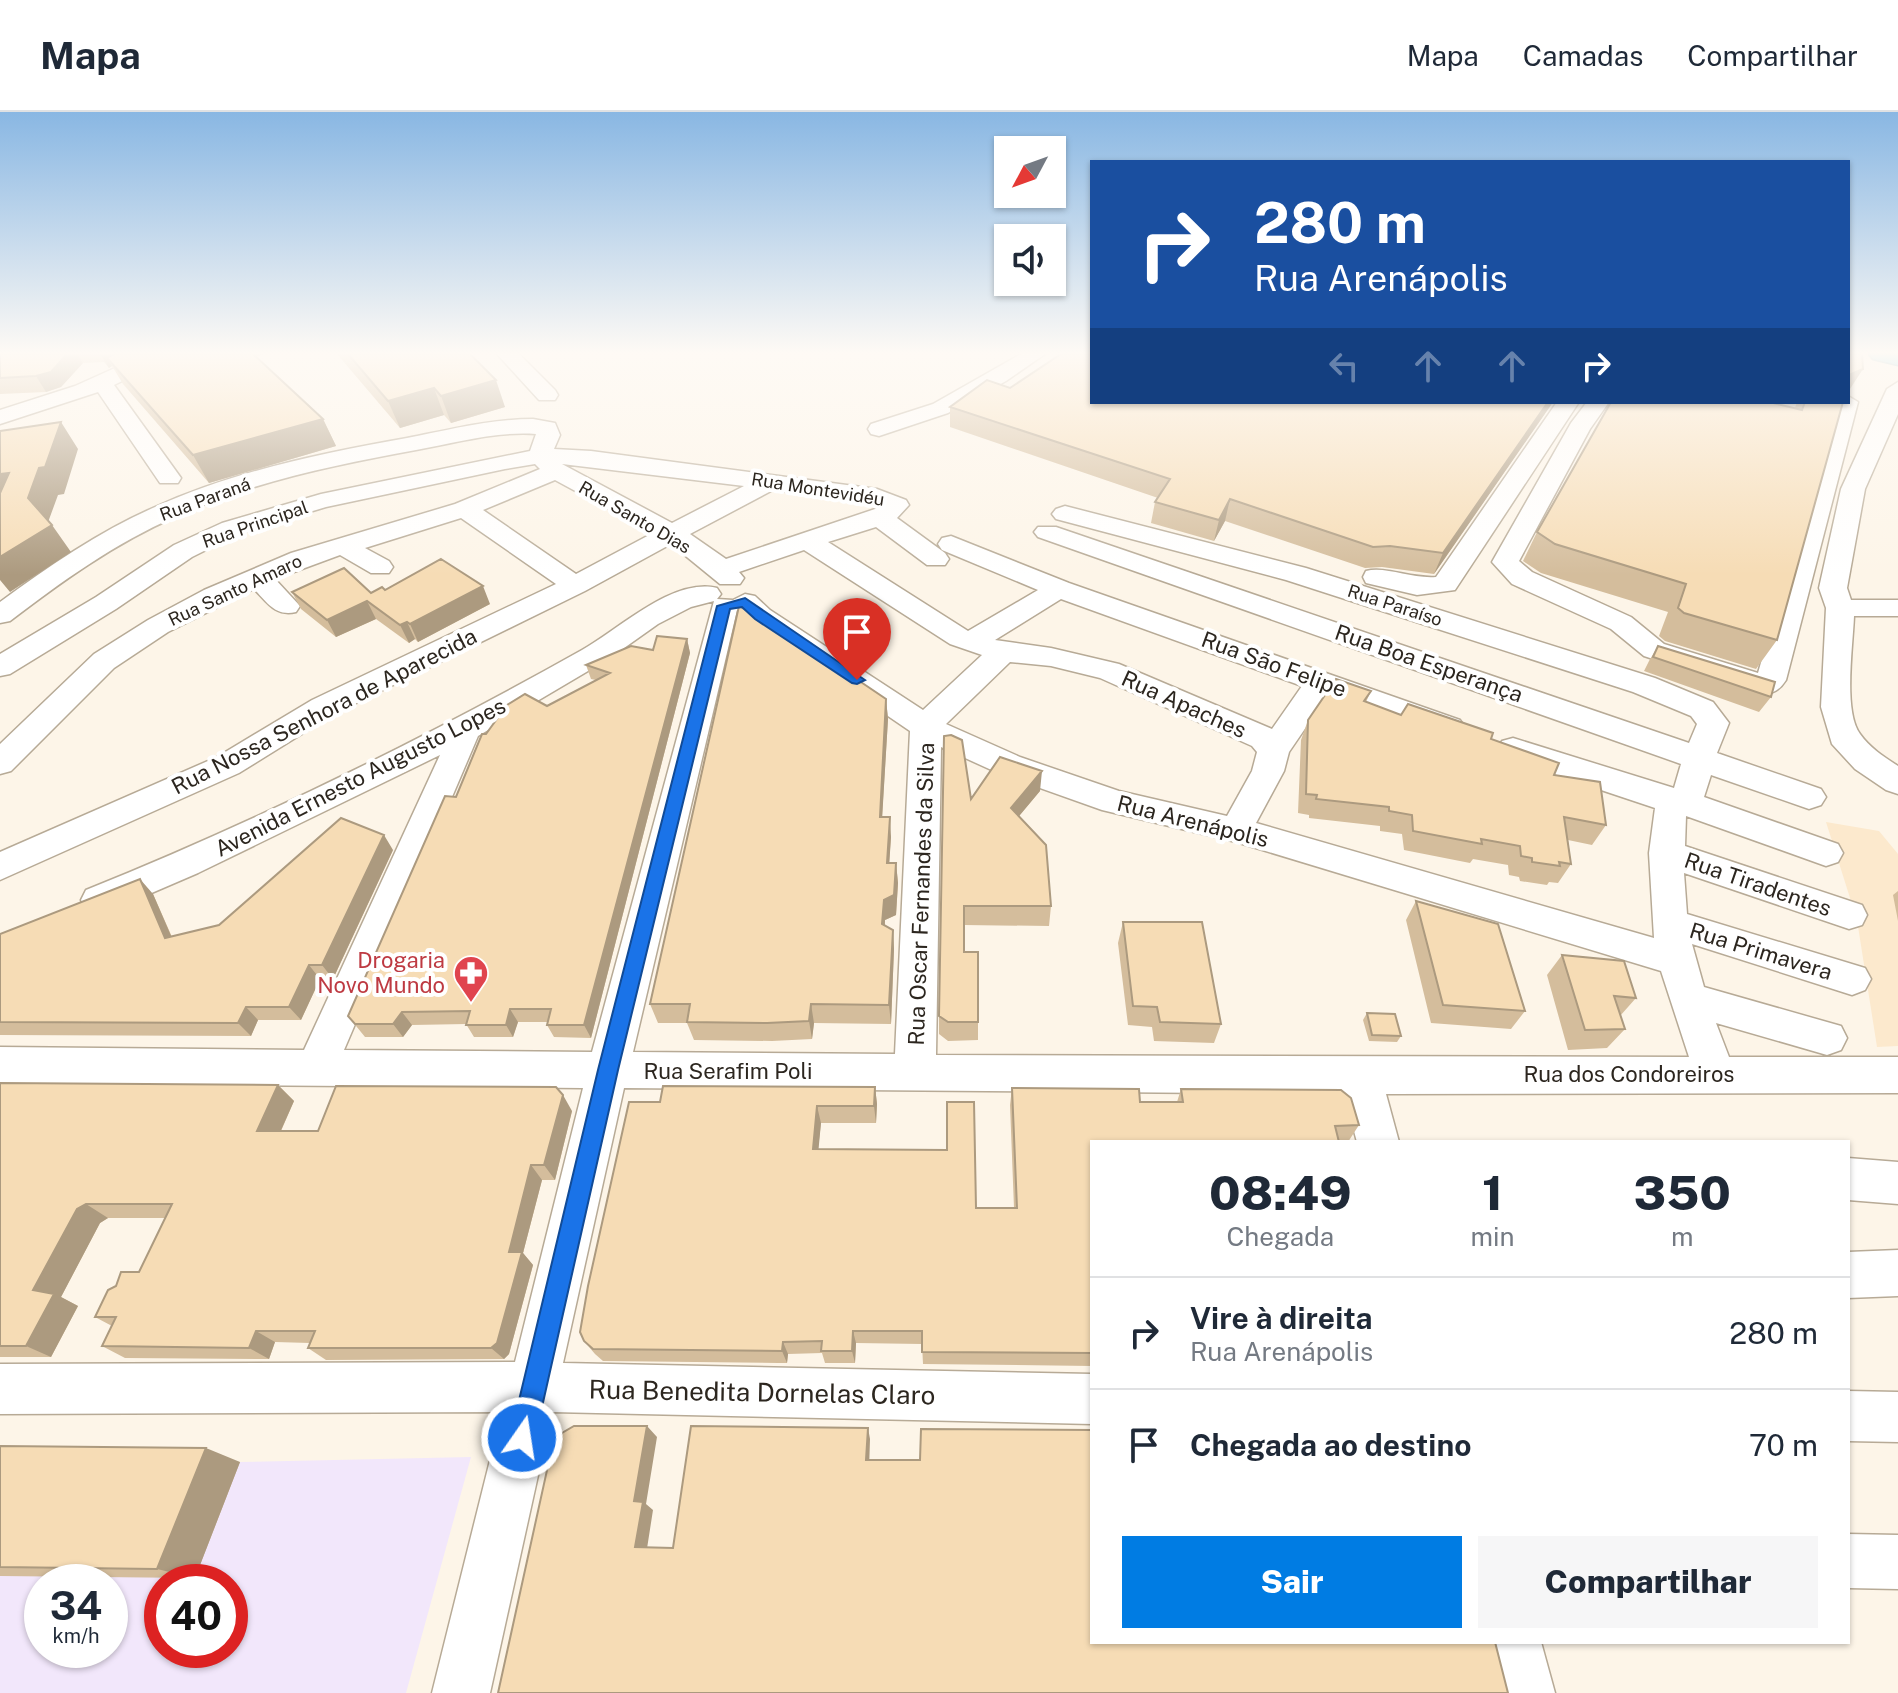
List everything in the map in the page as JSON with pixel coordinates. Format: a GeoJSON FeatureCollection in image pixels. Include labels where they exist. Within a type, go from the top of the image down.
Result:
{"type":"FeatureCollection","features":[{"type":"Feature","properties":{"kind":"street"},"geometry":{"type":"LineString","coordinates":[[134,428],[169,478]]}},
{"type":"Feature","properties":{"kind":"street","name":"Rua Paraná"},"geometry":{"type":"LineString","coordinates":[[0,615],[125,532],[177,507],[240,485],[373,451],[515,428],[547,428],[548,463]]}},
{"type":"Feature","properties":{"kind":"street"},"geometry":{"type":"LineString","coordinates":[[879,429],[885,428]]}},
{"type":"Feature","properties":{"kind":"street"},"geometry":{"type":"LineString","coordinates":[[1308,561],[1417,587],[1445,584],[1551,428]]}},
{"type":"Feature","properties":{"kind":"street"},"geometry":{"type":"LineString","coordinates":[[1580,428],[1505,562],[1522,578],[1621,623],[1654,650],[1764,685],[1771,680],[1840,428]]}},
{"type":"Feature","properties":{"kind":"street"},"geometry":{"type":"LineString","coordinates":[[1881,428],[1853,489],[1833,588],[1840,608],[1836,707],[1843,736],[1866,761],[1897,780]]}},
{"type":"Feature","properties":{"kind":"street","name":"Rua Montevidéu"},"geometry":{"type":"LineString","coordinates":[[548,463],[634,462],[771,481],[888,499],[897,505],[886,514]]}},
{"type":"Feature","properties":{"kind":"street","name":"Rua Santo Amaro"},"geometry":{"type":"LineString","coordinates":[[0,763],[88,674],[121,648],[257,576],[341,545],[464,509],[548,463]]}},
{"type":"Feature","properties":{"kind":"street","name":"Rua Santo Dias"},"geometry":{"type":"LineString","coordinates":[[548,463],[672,536],[726,590]]}},
{"type":"Feature","properties":{"kind":"street","name":"Rua Principal"},"geometry":{"type":"LineString","coordinates":[[6,656],[106,603],[183,551],[231,528],[272,514],[369,490],[548,463]]}},
{"type":"Feature","properties":{"kind":"street","name":"Rua Nossa Senhora de Aparecida"},"geometry":{"type":"LineString","coordinates":[[6,854],[228,765],[323,707],[575,585],[771,481]]}},
{"type":"Feature","properties":{"kind":"street"},"geometry":{"type":"LineString","coordinates":[[464,509],[575,585]]}},
{"type":"Feature","properties":{"kind":"street","name":"Avenida Ernesto Augusto Lopes"},"geometry":{"type":"LineString","coordinates":[[66,912],[186,864],[402,757],[464,730],[600,652],[648,618],[681,601],[726,590],[809,542],[886,514]]}},
{"type":"Feature","properties":{"kind":"street","name":"Rua São Felipe"},"geometry":{"type":"LineString","coordinates":[[886,514],[944,552],[1059,589],[1434,722],[1619,785],[1681,802],[1826,853]]}},
{"type":"Feature","properties":{"kind":"street","name":"Rua Paraíso"},"geometry":{"type":"LineString","coordinates":[[1056,523],[1296,574],[1644,685],[1702,709],[1713,723],[1699,757]]}},
{"type":"Feature","properties":{"kind":"street","name":"Rua Boa Esperança"},"geometry":{"type":"LineString","coordinates":[[1056,523],[1456,673],[1809,797]]}},
{"type":"Feature","properties":{"kind":"street","name":"Rua Apaches"},"geometry":{"type":"LineString","coordinates":[[809,542],[951,634],[1003,652],[1051,657],[1109,671],[1263,738],[1273,751]]}},
{"type":"Feature","properties":{"kind":"street"},"geometry":{"type":"LineString","coordinates":[[341,545],[380,567]]}},
{"type":"Feature","properties":{"kind":"street"},"geometry":{"type":"LineString","coordinates":[[257,576],[286,606]]}},
{"type":"Feature","properties":{"kind":"street"},"geometry":{"type":"LineString","coordinates":[[970,642],[1059,589]]}},
{"type":"Feature","properties":{"kind":"street"},"geometry":{"type":"LineString","coordinates":[[461,1693],[608,1070],[726,590]]}},
{"type":"Feature","properties":{"kind":"street","name":"Rua Arenápolis"},"geometry":{"type":"LineString","coordinates":[[726,590],[926,727],[1009,765],[1114,802],[1236,830],[1676,960]]}},
{"type":"Feature","properties":{"kind":"street"},"geometry":{"type":"LineString","coordinates":[[1840,608],[1898,608]]}},
{"type":"Feature","properties":{"kind":"street"},"geometry":{"type":"LineString","coordinates":[[1434,722],[1456,673],[1481,632]]}},
{"type":"Feature","properties":{"kind":"street","name":"Rua Oscar Fernandes da Silva"},"geometry":{"type":"LineString","coordinates":[[915,1072],[926,727],[947,702],[1003,652]]}},
{"type":"Feature","properties":{"kind":"street"},"geometry":{"type":"LineString","coordinates":[[1236,830],[1268,771],[1273,751],[1315,691],[1319,680]]}},
{"type":"Feature","properties":{"kind":"street"},"geometry":{"type":"LineString","coordinates":[[316,1068],[456,755],[464,730]]}},
{"type":"Feature","properties":{"kind":"street"},"geometry":{"type":"LineString","coordinates":[[1699,757],[1691,791],[1669,813],[1666,853],[1670,923],[1676,960],[1714,1073]]}},
{"type":"Feature","properties":{"kind":"street","name":"Rua Tiradentes"},"geometry":{"type":"LineString","coordinates":[[1666,853],[1849,915]]}},
{"type":"Feature","properties":{"kind":"street","name":"Rua Primavera"},"geometry":{"type":"LineString","coordinates":[[1670,923],[1852,979]]}},
{"type":"Feature","properties":{"kind":"street"},"geometry":{"type":"LineString","coordinates":[[1689,999],[1827,1038]]}},
{"type":"Feature","properties":{"kind":"street","name":"Rua Serafim Poli"},"geometry":{"type":"LineString","coordinates":[[0,1065],[1360,1076]]}},
{"type":"Feature","properties":{"kind":"street","name":"Rua dos Condoreiros"},"geometry":{"type":"LineString","coordinates":[[1360,1076],[1898,1075]]}},
{"type":"Feature","properties":{"kind":"street"},"geometry":{"type":"LineString","coordinates":[[1360,1076],[1377,1140]]}},
{"type":"Feature","properties":{"kind":"street"},"geometry":{"type":"LineString","coordinates":[[1850,1179],[1898,1183]]}},
{"type":"Feature","properties":{"kind":"street"},"geometry":{"type":"LineString","coordinates":[[1850,1275],[1898,1273]]}},
{"type":"Feature","properties":{"kind":"street","name":"Rua Benedita Dornelas Claro"},"geometry":{"type":"LineString","coordinates":[[0,1389],[535,1387],[1090,1399]]}},
{"type":"Feature","properties":{"kind":"street"},"geometry":{"type":"LineString","coordinates":[[1850,1416],[1898,1417]]}},
{"type":"Feature","properties":{"kind":"street"},"geometry":{"type":"LineString","coordinates":[[1850,1561],[1898,1562]]}},
{"type":"Feature","properties":{"kind":"street"},"geometry":{"type":"LineString","coordinates":[[1514,1644],[1526,1693]]}},
{"type":"Feature","properties":{"kind":"shaded area"},"geometry":{"type":"Polygon","coordinates":[[[1826,822],[1879,831],[1898,854],[1898,1046],[1877,1047],[1857,920],[1826,822]]]}},
{"type":"Feature","properties":{"kind":"shaded area"},"geometry":{"type":"Polygon","coordinates":[[[471,1457],[406,1693],[0,1693],[0,1460],[240,1462],[471,1457]]]}},
{"type":"Feature","properties":{"kind":"building"},"geometry":{"type":"Polygon","coordinates":[[[59,428],[45,467],[39,468],[28,498],[52,525],[0,557],[0,493],[9,473],[0,474],[0,431],[59,428]]]}},
{"type":"Feature","properties":{"kind":"building"},"geometry":{"type":"Polygon","coordinates":[[[169,428],[291,428],[193,455],[169,428]]]}},
{"type":"Feature","properties":{"kind":"building"},"geometry":{"type":"Polygon","coordinates":[[[1013,428],[1530,428],[1443,553],[1390,546],[1373,547],[1230,499],[1219,520],[1155,502],[1170,479],[1013,428]]]}},
{"type":"Feature","properties":{"kind":"building"},"geometry":{"type":"Polygon","coordinates":[[[1596,428],[1836,428],[1777,640],[1684,613],[1678,608],[1686,584],[1555,544],[1537,532],[1596,428]]]}},
{"type":"Feature","properties":{"kind":"building"},"geometry":{"type":"Polygon","coordinates":[[[441,559],[483,586],[410,624],[400,625],[367,601],[327,620],[292,592],[344,568],[371,593],[382,587],[385,590],[441,559]]]}},
{"type":"Feature","properties":{"kind":"building"},"geometry":{"type":"Polygon","coordinates":[[[739,606],[809,647],[886,699],[880,817],[890,817],[887,863],[896,863],[894,895],[884,900],[882,924],[893,930],[889,1005],[811,1004],[809,1021],[767,1023],[687,1022],[690,1004],[650,1004],[739,606]]]}},
{"type":"Feature","properties":{"kind":"building"},"geometry":{"type":"Polygon","coordinates":[[[657,636],[687,639],[584,1025],[547,1025],[551,1009],[510,1009],[506,1025],[466,1025],[470,1011],[402,1012],[393,1024],[355,1024],[348,1016],[445,796],[456,797],[482,734],[486,734],[507,705],[525,694],[547,706],[610,673],[586,665],[631,646],[653,650],[657,636]]]}},
{"type":"Feature","properties":{"kind":"building"},"geometry":{"type":"Polygon","coordinates":[[[1658,646],[1775,682],[1771,697],[1653,657],[1658,646]]]}},
{"type":"Feature","properties":{"kind":"building"},"geometry":{"type":"Polygon","coordinates":[[[1336,679],[1371,691],[1364,701],[1401,715],[1408,704],[1493,733],[1491,739],[1559,763],[1554,775],[1600,782],[1606,825],[1564,817],[1571,864],[1559,862],[1560,866],[1532,862],[1532,858],[1521,856],[1520,846],[1481,839],[1482,844],[1413,831],[1412,815],[1389,811],[1389,807],[1316,799],[1317,795],[1306,794],[1308,720],[1336,679]]]}},
{"type":"Feature","properties":{"kind":"building"},"geometry":{"type":"Polygon","coordinates":[[[951,735],[962,740],[971,799],[1000,757],[1042,771],[1011,808],[1046,845],[1051,906],[964,906],[964,952],[978,952],[978,1022],[948,1022],[939,1016],[944,736],[951,735]]]}},
{"type":"Feature","properties":{"kind":"building"},"geometry":{"type":"Polygon","coordinates":[[[341,818],[384,835],[322,965],[309,965],[289,1007],[246,1007],[238,1023],[0,1022],[0,934],[140,879],[165,938],[219,925],[341,818]]]}},
{"type":"Feature","properties":{"kind":"building"},"geometry":{"type":"Polygon","coordinates":[[[1416,901],[1498,924],[1525,1011],[1443,1005],[1416,901]]]}},
{"type":"Feature","properties":{"kind":"building"},"geometry":{"type":"Polygon","coordinates":[[[1123,922],[1202,922],[1221,1024],[1160,1022],[1157,1007],[1133,1006],[1123,922]]]}},
{"type":"Feature","properties":{"kind":"building"},"geometry":{"type":"Polygon","coordinates":[[[1562,955],[1624,961],[1636,998],[1614,996],[1625,1029],[1585,1030],[1562,955]]]}},
{"type":"Feature","properties":{"kind":"building"},"geometry":{"type":"Polygon","coordinates":[[[1367,1013],[1395,1014],[1401,1036],[1372,1035],[1367,1013]]]}},
{"type":"Feature","properties":{"kind":"building"},"geometry":{"type":"Polygon","coordinates":[[[0,1083],[278,1085],[257,1131],[318,1131],[336,1086],[556,1087],[563,1095],[544,1165],[531,1165],[509,1252],[522,1252],[497,1343],[491,1348],[308,1348],[315,1331],[256,1331],[249,1348],[102,1346],[116,1317],[95,1317],[108,1290],[116,1286],[121,1272],[139,1272],[172,1204],[86,1204],[77,1209],[33,1290],[54,1294],[26,1346],[0,1346],[0,1083]]]}},
{"type":"Feature","properties":{"kind":"building"},"geometry":{"type":"Polygon","coordinates":[[[663,1086],[875,1087],[874,1106],[817,1106],[813,1149],[947,1150],[947,1102],[974,1102],[976,1208],[1017,1208],[1012,1088],[1139,1089],[1140,1102],[1183,1102],[1181,1089],[1341,1090],[1351,1098],[1359,1125],[1335,1126],[1338,1140],[1090,1140],[1090,1353],[922,1352],[922,1331],[853,1331],[852,1351],[821,1351],[822,1341],[783,1342],[782,1351],[593,1349],[580,1332],[629,1102],[660,1102],[663,1086]]]}},
{"type":"Feature","properties":{"kind":"building"},"geometry":{"type":"Polygon","coordinates":[[[574,1426],[647,1426],[634,1501],[643,1502],[635,1547],[673,1548],[691,1426],[868,1428],[866,1460],[920,1460],[921,1429],[1090,1430],[1090,1644],[1496,1644],[1508,1693],[498,1693],[551,1452],[562,1433],[574,1426]]]}},
{"type":"Feature","properties":{"kind":"building"},"geometry":{"type":"Polygon","coordinates":[[[0,1446],[206,1448],[159,1564],[144,1564],[144,1569],[128,1569],[128,1564],[24,1564],[24,1567],[0,1567],[0,1446]]]}},
{"type":"Feature","properties":{"kind":"place","name":"Drogaria Novo Mundo"},"geometry":{"type":"Point","coordinates":[471,1004]}},
{"type":"Feature","properties":{"kind":"route"},"geometry":{"type":"LineString","coordinates":[[522,1438],[608,1070],[724,606],[745,602],[760,616],[857,680]]}}]}
